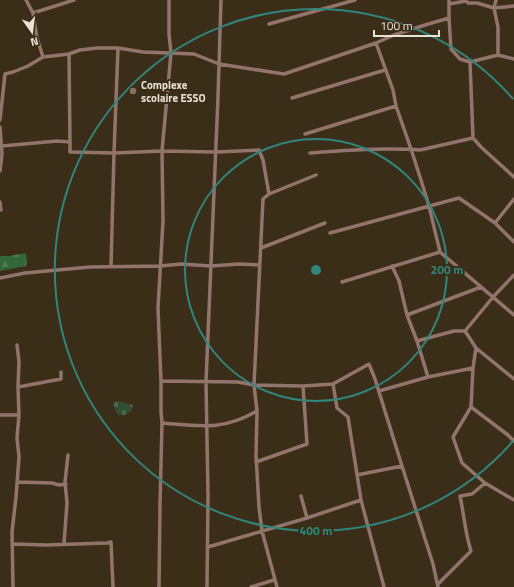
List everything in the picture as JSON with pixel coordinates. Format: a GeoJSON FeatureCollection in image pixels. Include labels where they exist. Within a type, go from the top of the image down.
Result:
{"type":"FeatureCollection","features":[{"type":"Feature","properties":{"kind":"street"},"geometry":{"type":"LineString","coordinates":[[26,0],[33,13],[37,38],[43,57]]}},
{"type":"Feature","properties":{"kind":"street"},"geometry":{"type":"LineString","coordinates":[[33,13],[74,0]]}},
{"type":"Feature","properties":{"kind":"street"},"geometry":{"type":"LineString","coordinates":[[159,587],[162,422],[158,308],[163,221],[162,151],[171,53],[168,14],[169,0]]}},
{"type":"Feature","properties":{"kind":"street"},"geometry":{"type":"LineString","coordinates":[[207,587],[208,426],[206,382],[221,0]]}},
{"type":"Feature","properties":{"kind":"street"},"geometry":{"type":"LineString","coordinates":[[269,24],[355,0]]}},
{"type":"Feature","properties":{"kind":"street"},"geometry":{"type":"LineString","coordinates":[[496,0],[494,8],[498,27],[498,55]]}},
{"type":"Feature","properties":{"kind":"street"},"geometry":{"type":"LineString","coordinates":[[514,6],[494,8],[477,3],[468,3],[466,1],[449,2],[451,49],[460,59],[470,62],[498,55],[514,58]]}},
{"type":"Feature","properties":{"kind":"street"},"geometry":{"type":"LineString","coordinates":[[0,72],[5,74],[13,72],[28,66],[43,57],[69,54],[80,50],[118,48],[144,52],[194,54],[219,64],[284,74],[376,43],[400,33],[449,18]]}},
{"type":"Feature","properties":{"kind":"street"},"geometry":{"type":"LineString","coordinates":[[376,43],[393,90],[396,106],[429,206],[440,252],[514,316]]}},
{"type":"Feature","properties":{"kind":"street"},"geometry":{"type":"LineString","coordinates":[[111,266],[118,48]]}},
{"type":"Feature","properties":{"kind":"street"},"geometry":{"type":"LineString","coordinates":[[69,54],[70,152],[216,152],[259,150],[263,160],[269,194]]}},
{"type":"Feature","properties":{"kind":"street"},"geometry":{"type":"LineString","coordinates":[[470,62],[473,138],[514,177]]}},
{"type":"Feature","properties":{"kind":"street"},"geometry":{"type":"LineString","coordinates":[[292,98],[385,70]]}},
{"type":"Feature","properties":{"kind":"street"},"geometry":{"type":"LineString","coordinates":[[0,120],[5,74]]}},
{"type":"Feature","properties":{"kind":"street"},"geometry":{"type":"LineString","coordinates":[[305,134],[396,106]]}},
{"type":"Feature","properties":{"kind":"street"},"geometry":{"type":"LineString","coordinates":[[0,127],[2,146],[0,171]]}},
{"type":"Feature","properties":{"kind":"street"},"geometry":{"type":"LineString","coordinates":[[310,153],[341,150],[420,150],[473,138]]}},
{"type":"Feature","properties":{"kind":"street"},"geometry":{"type":"LineString","coordinates":[[2,146],[57,141],[70,142]]}},
{"type":"Feature","properties":{"kind":"street"},"geometry":{"type":"LineString","coordinates":[[277,587],[262,531],[256,462],[257,411],[254,385],[263,199],[269,194],[316,175]]}},
{"type":"Feature","properties":{"kind":"street"},"geometry":{"type":"LineString","coordinates":[[330,233],[459,198],[495,224],[514,242]]}},
{"type":"Feature","properties":{"kind":"street"},"geometry":{"type":"LineString","coordinates":[[495,224],[514,199]]}},
{"type":"Feature","properties":{"kind":"street"},"geometry":{"type":"LineString","coordinates":[[0,202],[0,210]]}},
{"type":"Feature","properties":{"kind":"street"},"geometry":{"type":"LineString","coordinates":[[261,248],[325,223]]}},
{"type":"Feature","properties":{"kind":"street"},"geometry":{"type":"LineString","coordinates":[[342,282],[440,252]]}},
{"type":"Feature","properties":{"kind":"street"},"geometry":{"type":"LineString","coordinates":[[0,278],[25,273],[90,267],[160,266],[181,264],[211,266],[239,264],[260,265]]}},
{"type":"Feature","properties":{"kind":"street"},"geometry":{"type":"LineString","coordinates":[[392,266],[399,281],[407,315],[428,377]]}},
{"type":"Feature","properties":{"kind":"street"},"geometry":{"type":"LineString","coordinates":[[465,331],[493,297],[514,275]]}},
{"type":"Feature","properties":{"kind":"street"},"geometry":{"type":"LineString","coordinates":[[407,315],[481,287]]}},
{"type":"Feature","properties":{"kind":"street"},"geometry":{"type":"LineString","coordinates":[[417,341],[454,331],[465,331]]}},
{"type":"Feature","properties":{"kind":"street"},"geometry":{"type":"LineString","coordinates":[[465,331],[476,348],[514,379]]}},
{"type":"Feature","properties":{"kind":"street"},"geometry":{"type":"LineString","coordinates":[[13,587],[12,532],[18,482],[19,457],[17,438],[19,415],[19,362],[17,345]]}},
{"type":"Feature","properties":{"kind":"street"},"geometry":{"type":"LineString","coordinates":[[476,348],[471,407],[453,437],[462,463],[485,483],[514,500]]}},
{"type":"Feature","properties":{"kind":"street"},"geometry":{"type":"LineString","coordinates":[[161,381],[238,382],[254,385],[302,386],[333,384],[369,364],[375,378],[438,586],[471,551],[467,539],[460,496],[472,494],[485,483]]}},
{"type":"Feature","properties":{"kind":"street"},"geometry":{"type":"LineString","coordinates":[[379,391],[428,377],[474,368]]}},
{"type":"Feature","properties":{"kind":"street"},"geometry":{"type":"LineString","coordinates":[[18,386],[61,379],[61,372]]}},
{"type":"Feature","properties":{"kind":"street"},"geometry":{"type":"LineString","coordinates":[[333,384],[337,408],[348,417],[360,500],[384,587]]}},
{"type":"Feature","properties":{"kind":"street"},"geometry":{"type":"LineString","coordinates":[[256,462],[307,444],[302,386]]}},
{"type":"Feature","properties":{"kind":"street"},"geometry":{"type":"LineString","coordinates":[[471,407],[514,441]]}},
{"type":"Feature","properties":{"kind":"street"},"geometry":{"type":"LineString","coordinates":[[162,422],[208,426],[234,422],[257,411]]}},
{"type":"Feature","properties":{"kind":"street"},"geometry":{"type":"LineString","coordinates":[[0,415],[19,415]]}},
{"type":"Feature","properties":{"kind":"street"},"geometry":{"type":"LineString","coordinates":[[64,544],[68,455]]}},
{"type":"Feature","properties":{"kind":"street"},"geometry":{"type":"LineString","coordinates":[[357,475],[402,466]]}},
{"type":"Feature","properties":{"kind":"street"},"geometry":{"type":"LineString","coordinates":[[18,482],[52,483],[59,485],[66,484]]}},
{"type":"Feature","properties":{"kind":"street"},"geometry":{"type":"LineString","coordinates":[[301,496],[307,518]]}},
{"type":"Feature","properties":{"kind":"street"},"geometry":{"type":"LineString","coordinates":[[208,547],[307,518],[360,500]]}},
{"type":"Feature","properties":{"kind":"street"},"geometry":{"type":"LineString","coordinates":[[12,544],[46,545],[111,542],[113,587]]}},
{"type":"Feature","properties":{"kind":"street"},"geometry":{"type":"LineString","coordinates":[[251,587],[274,580]]}},
{"type":"Feature","properties":{"kind":"green space"},"geometry":{"type":"Polygon","coordinates":[[[26,253],[26,266],[0,271],[0,256],[26,253]]]}},
{"type":"Feature","properties":{"kind":"green space"},"geometry":{"type":"Polygon","coordinates":[[[117,401],[133,405],[132,410],[125,415],[118,415],[113,403],[117,401]]]}},
{"type":"Feature","properties":{"kind":"place","name":"Complexe scolaire ESSO"},"geometry":{"type":"Point","coordinates":[133,91]}}]}
